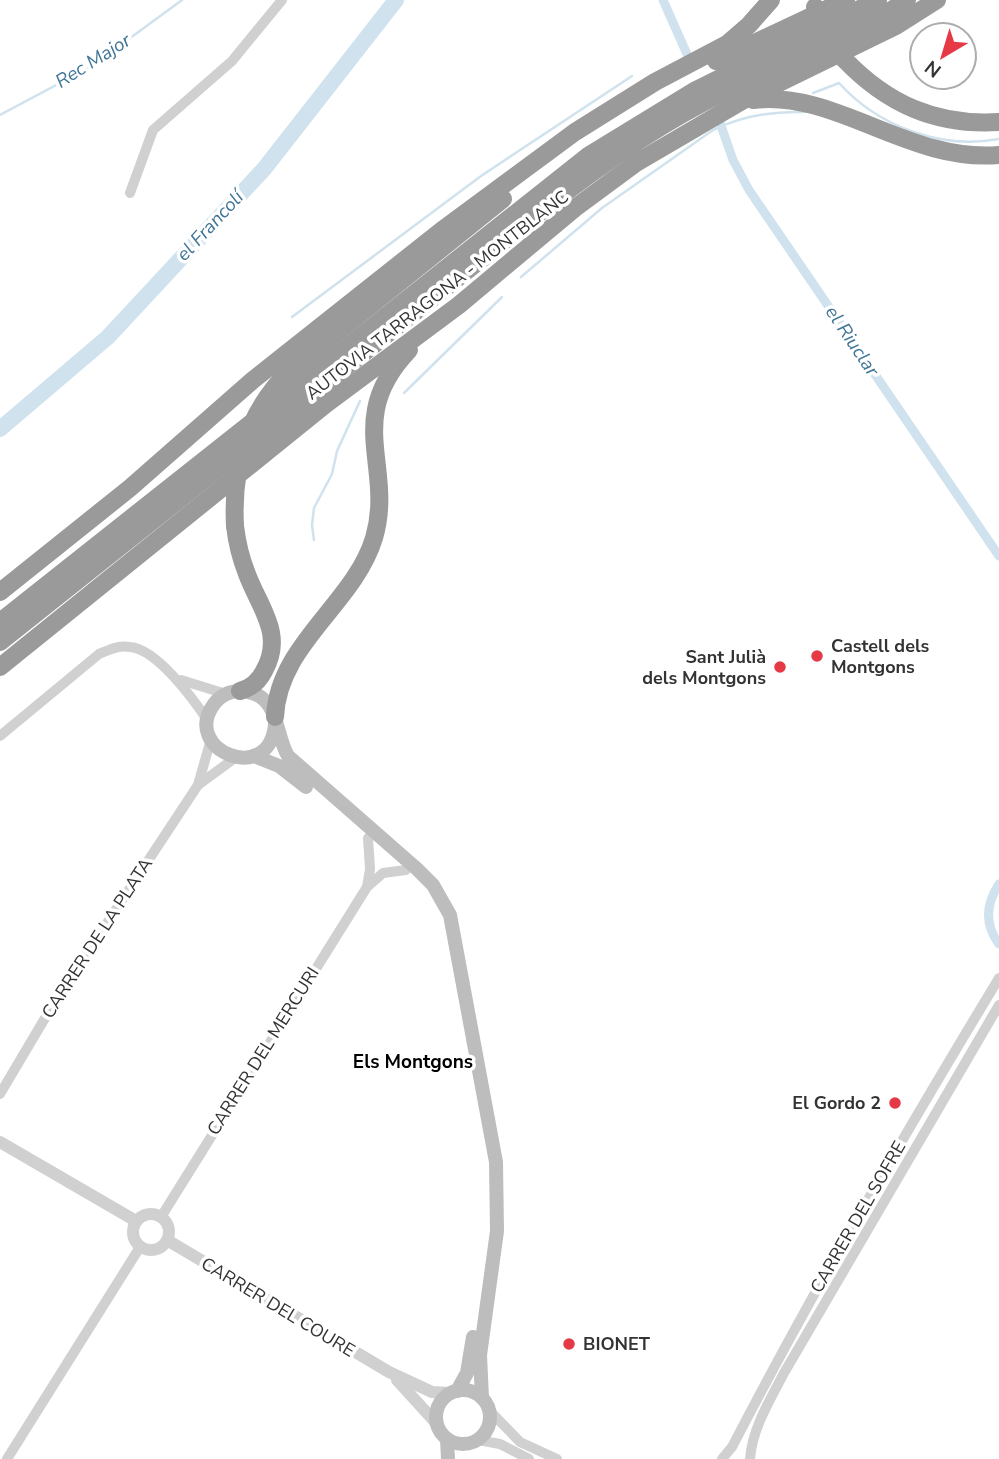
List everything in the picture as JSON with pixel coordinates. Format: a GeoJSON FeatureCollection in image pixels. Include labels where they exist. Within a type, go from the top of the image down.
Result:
{"type":"FeatureCollection","features":[{"type":"Feature","properties":{"kind":"highway"},"geometry":{"type":"LineString","coordinates":[[0,592],[199,430],[253,380],[398,265],[610,109],[727,44],[749,26],[771,0]]}},
{"type":"Feature","properties":{"kind":"highway"},"geometry":{"type":"LineString","coordinates":[[532,166],[658,91],[846,0]]}},
{"type":"Feature","properties":{"kind":"highway","name":"AUTOVIA TARRAGONA - MONTBLANC"},"geometry":{"type":"LineString","coordinates":[[0,622],[107,534],[588,156],[696,90],[878,0]]}},
{"type":"Feature","properties":{"kind":"highway","name":"AUTOVIA TARRAGONA - MONTBLANC"},"geometry":{"type":"LineString","coordinates":[[0,642],[580,181],[651,133],[724,92],[859,28],[907,0]]}},
{"type":"Feature","properties":{"kind":"highway"},"geometry":{"type":"LineString","coordinates":[[0,667],[326,404],[459,304],[612,180],[669,142],[743,101],[896,26],[937,0]]}},
{"type":"Feature","properties":{"kind":"highway"},"geometry":{"type":"LineString","coordinates":[[814,3],[844,59],[872,86],[906,107],[961,122],[999,122]]}},
{"type":"Feature","properties":{"kind":"highway"},"geometry":{"type":"LineString","coordinates":[[743,101],[789,99],[939,151],[966,156],[999,155]]}},
{"type":"Feature","properties":{"kind":"highway"},"geometry":{"type":"LineString","coordinates":[[233,692],[251,687],[264,671],[272,651],[269,618],[243,564],[235,526],[235,486],[244,443],[262,405],[289,371],[577,141]]}},
{"type":"Feature","properties":{"kind":"highway"},"geometry":{"type":"LineString","coordinates":[[326,404],[418,317],[428,302]]}},
{"type":"Feature","properties":{"kind":"highway"},"geometry":{"type":"LineString","coordinates":[[275,721],[276,699],[283,676],[357,573],[374,537],[379,501],[373,433],[381,392],[399,361],[459,304]]}},
{"type":"Feature","properties":{"kind":"highway"},"geometry":{"type":"LineString","coordinates":[[107,534],[199,430]]}},
{"type":"Feature","properties":{"kind":"highway"},"geometry":{"type":"LineString","coordinates":[[0,659],[62,617]]}},
{"type":"Feature","properties":{"kind":"main road"},"geometry":{"type":"LineString","coordinates":[[275,721],[269,745],[254,756],[235,758],[219,750],[211,739],[208,721],[214,705],[233,692],[262,697],[275,721],[288,756],[417,869],[433,885],[450,915],[484,1088],[498,1184],[495,1262],[480,1355],[486,1404],[486,1431],[472,1442],[461,1459]]}},
{"type":"Feature","properties":{"kind":"main road"},"geometry":{"type":"LineString","coordinates":[[254,756],[288,772],[406,870],[431,896],[444,927],[487,1159],[490,1192],[486,1256],[468,1365],[454,1392],[439,1405],[437,1424],[447,1439],[448,1459]]}},
{"type":"Feature","properties":{"kind":"main road"},"geometry":{"type":"LineString","coordinates":[[454,1392],[470,1391],[486,1404]]}},
{"type":"Feature","properties":{"kind":"main road"},"geometry":{"type":"LineString","coordinates":[[447,1439],[472,1442]]}},
{"type":"Feature","properties":{"kind":"street"},"geometry":{"type":"LineString","coordinates":[[130,193],[153,130],[232,61],[282,0]]}},
{"type":"Feature","properties":{"kind":"street"},"geometry":{"type":"LineString","coordinates":[[0,736],[99,654],[114,648],[131,646],[174,676],[208,721]]}},
{"type":"Feature","properties":{"kind":"street"},"geometry":{"type":"LineString","coordinates":[[174,676],[233,692]]}},
{"type":"Feature","properties":{"kind":"street","name":"CARRER DE LA PLATA"},"geometry":{"type":"LineString","coordinates":[[0,1094],[51,1008],[198,785],[211,739]]}},
{"type":"Feature","properties":{"kind":"street","name":"CARRER DE LA PLATA"},"geometry":{"type":"LineString","coordinates":[[198,785],[235,758]]}},
{"type":"Feature","properties":{"kind":"street","name":"CARRER DEL MERCURI"},"geometry":{"type":"LineString","coordinates":[[367,887],[371,851],[368,838]]}},
{"type":"Feature","properties":{"kind":"street","name":"CARRER DEL MERCURI"},"geometry":{"type":"LineString","coordinates":[[161,1217],[367,887],[383,873],[406,870]]}},
{"type":"Feature","properties":{"kind":"street","name":"CARRER DEL SOFRE"},"geometry":{"type":"LineString","coordinates":[[722,1459],[732,1447],[800,1317],[895,1151],[999,978]]}},
{"type":"Feature","properties":{"kind":"street","name":"CARRER DEL SOFRE"},"geometry":{"type":"LineString","coordinates":[[750,1459],[762,1417],[784,1373],[999,1005]]}},
{"type":"Feature","properties":{"kind":"street"},"geometry":{"type":"LineString","coordinates":[[0,1142],[136,1222]]}},
{"type":"Feature","properties":{"kind":"street"},"geometry":{"type":"LineString","coordinates":[[150,1214],[161,1217],[169,1230],[167,1241],[152,1251],[140,1247],[133,1238],[136,1222],[150,1214]]}},
{"type":"Feature","properties":{"kind":"street","name":"CARRER DEL COURE"},"geometry":{"type":"LineString","coordinates":[[167,1241],[389,1372],[432,1392],[454,1392]]}},
{"type":"Feature","properties":{"kind":"street"},"geometry":{"type":"LineString","coordinates":[[8,1459],[140,1247]]}},
{"type":"Feature","properties":{"kind":"street","name":"CARRER DEL COURE"},"geometry":{"type":"LineString","coordinates":[[389,1372],[437,1424]]}},
{"type":"Feature","properties":{"kind":"street"},"geometry":{"type":"LineString","coordinates":[[486,1404],[520,1442],[556,1459]]}},
{"type":"Feature","properties":{"kind":"street"},"geometry":{"type":"LineString","coordinates":[[472,1442],[500,1444],[529,1459]]}},
{"type":"Feature","properties":{"kind":"waterway","name":"Rec Major"},"geometry":{"type":"LineString","coordinates":[[0,115],[92,66],[182,0]]}},
{"type":"Feature","properties":{"kind":"waterway","name":"el Francolí"},"geometry":{"type":"LineString","coordinates":[[0,429],[108,337],[264,169],[396,0]]}},
{"type":"Feature","properties":{"kind":"waterway","name":"el Riuclar"},"geometry":{"type":"LineString","coordinates":[[663,0],[690,61]]}},
{"type":"Feature","properties":{"kind":"waterway"},"geometry":{"type":"LineString","coordinates":[[292,317],[481,176],[632,76]]}},
{"type":"Feature","properties":{"kind":"waterway"},"geometry":{"type":"LineString","coordinates":[[813,93],[839,83],[872,111],[891,123],[912,131],[955,141],[999,139]]}},
{"type":"Feature","properties":{"kind":"waterway"},"geometry":{"type":"LineString","coordinates":[[521,277],[602,208],[713,130],[757,116],[804,112]]}},
{"type":"Feature","properties":{"kind":"waterway","name":"el Riuclar"},"geometry":{"type":"LineString","coordinates":[[719,120],[733,160],[749,190],[999,556]]}},
{"type":"Feature","properties":{"kind":"waterway"},"geometry":{"type":"LineString","coordinates":[[404,393],[502,297]]}},
{"type":"Feature","properties":{"kind":"waterway"},"geometry":{"type":"LineString","coordinates":[[314,540],[314,508],[332,474],[337,451],[360,401]]}},
{"type":"Feature","properties":{"kind":"waterway","name":"el Riuclar"},"geometry":{"type":"LineString","coordinates":[[999,884],[991,899],[988,914],[991,929],[999,944]]}},
{"type":"Feature","properties":{"kind":"place","name":"Castell dels Montgons"},"geometry":{"type":"Point","coordinates":[817,656]}},
{"type":"Feature","properties":{"kind":"place","name":"Sant Julià dels Montgons"},"geometry":{"type":"Point","coordinates":[780,667]}},
{"type":"Feature","properties":{"kind":"place","name":"El Gordo 2"},"geometry":{"type":"Point","coordinates":[895,1103]}},
{"type":"Feature","properties":{"kind":"place","name":"BIONET"},"geometry":{"type":"Point","coordinates":[569,1344]}},
{"type":"Feature","properties":{"kind":"district","name":"Els Montgons"},"geometry":{"type":"Point","coordinates":[413,1062]}}]}
